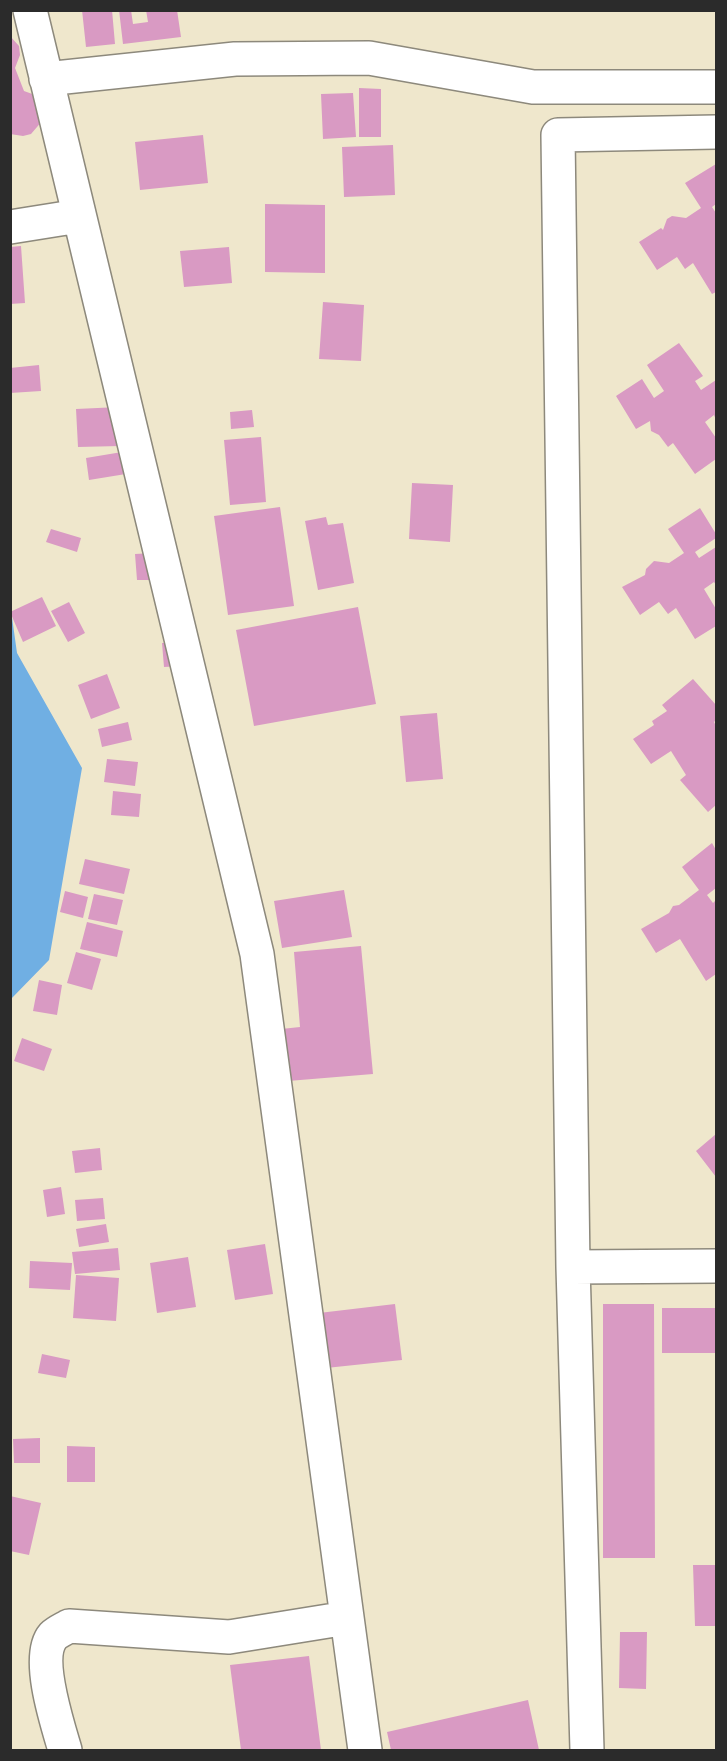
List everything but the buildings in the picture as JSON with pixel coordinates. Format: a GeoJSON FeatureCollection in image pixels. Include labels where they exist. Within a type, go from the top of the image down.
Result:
{"type":"FeatureCollection","features":[{"type":"Feature","properties":{"kind":"street"},"geometry":{"type":"LineString","coordinates":[[30,10],[257,954],[365,1750]]}},
{"type":"Feature","properties":{"kind":"street"},"geometry":{"type":"LineString","coordinates":[[46,79],[235,59],[369,58],[533,87],[717,87]]}},
{"type":"Feature","properties":{"kind":"street"},"geometry":{"type":"LineString","coordinates":[[587,1750],[573,1267],[558,135],[717,132]]}},
{"type":"Feature","properties":{"kind":"street"},"geometry":{"type":"LineString","coordinates":[[10,227],[79,216]]}},
{"type":"Feature","properties":{"kind":"street"},"geometry":{"type":"LineString","coordinates":[[573,1267],[717,1266]]}},
{"type":"Feature","properties":{"kind":"street"},"geometry":{"type":"LineString","coordinates":[[65,1750],[55,1714],[45,1654],[53,1636],[69,1626],[229,1637],[347,1618]]}},
{"type":"Feature","properties":{"kind":"water"},"geometry":{"type":"Polygon","coordinates":[[[10,603],[17,653],[82,768],[49,960],[11,999],[10,603]]]}}]}
